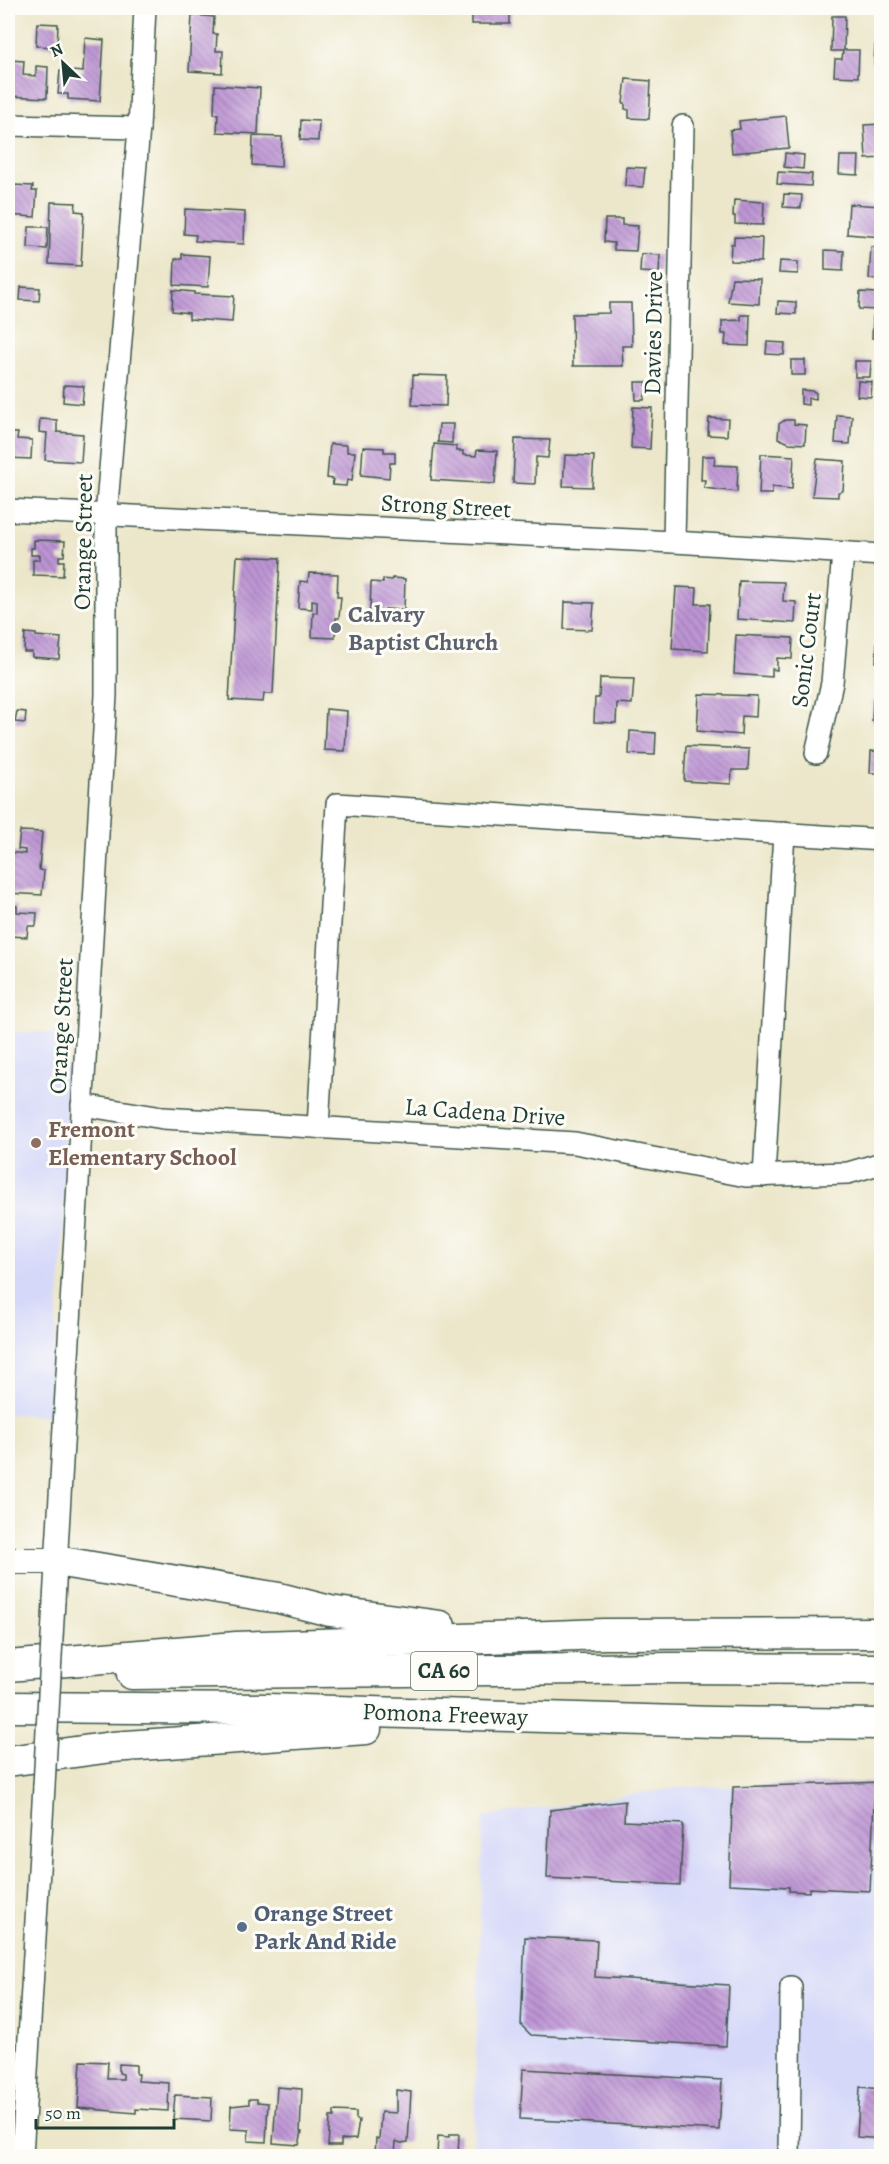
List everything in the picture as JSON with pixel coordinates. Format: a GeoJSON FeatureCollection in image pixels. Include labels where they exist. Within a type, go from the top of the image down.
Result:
{"type":"FeatureCollection","features":[{"type":"Feature","properties":{"kind":"highway"},"geometry":{"type":"LineString","coordinates":[[56,1561],[279,1598],[330,1611],[458,1629],[604,1634]]}},
{"type":"Feature","properties":{"kind":"highway"},"geometry":{"type":"LineString","coordinates":[[8,1666],[236,1647],[604,1634],[882,1633]]}},
{"type":"Feature","properties":{"kind":"highway","name":"Pomona Freeway"},"geometry":{"type":"LineString","coordinates":[[8,1674],[882,1669]]}},
{"type":"Feature","properties":{"kind":"highway","name":"Pomona Freeway"},"geometry":{"type":"LineString","coordinates":[[8,1707],[268,1709],[714,1722],[882,1724]]}},
{"type":"Feature","properties":{"kind":"highway"},"geometry":{"type":"LineString","coordinates":[[8,1761],[112,1747],[573,1717]]}},
{"type":"Feature","properties":{"kind":"highway"},"geometry":{"type":"LineString","coordinates":[[714,1722],[882,1742]]}},
{"type":"Feature","properties":{"kind":"main road"},"geometry":{"type":"LineString","coordinates":[[8,1561],[56,1561]]}},
{"type":"Feature","properties":{"kind":"street","name":"Orange Street"},"geometry":{"type":"LineString","coordinates":[[22,2157],[106,695],[106,516],[139,128],[145,8]]}},
{"type":"Feature","properties":{"kind":"street"},"geometry":{"type":"LineString","coordinates":[[8,125],[139,128]]}},
{"type":"Feature","properties":{"kind":"street","name":"Davies Drive"},"geometry":{"type":"LineString","coordinates":[[674,542],[683,126]]}},
{"type":"Feature","properties":{"kind":"street","name":"Strong Street"},"geometry":{"type":"LineString","coordinates":[[8,510],[674,542],[882,555]]}},
{"type":"Feature","properties":{"kind":"street","name":"Sonic Court"},"geometry":{"type":"LineString","coordinates":[[816,753],[832,683],[843,553]]}},
{"type":"Feature","properties":{"kind":"street"},"geometry":{"type":"LineString","coordinates":[[318,1127],[337,804],[882,840]]}},
{"type":"Feature","properties":{"kind":"street"},"geometry":{"type":"LineString","coordinates":[[764,1176],[784,833]]}},
{"type":"Feature","properties":{"kind":"street","name":"La Cadena Drive"},"geometry":{"type":"LineString","coordinates":[[82,1105],[162,1118],[575,1143],[746,1176],[848,1173],[882,1163]]}},
{"type":"Feature","properties":{"kind":"street"},"geometry":{"type":"LineString","coordinates":[[789,2157],[791,1987]]}},
{"type":"Feature","properties":{"kind":"shaded area","name":"Fremont Elementary School"},"geometry":{"type":"Polygon","coordinates":[[[8,1032],[68,1033],[63,1254],[48,1416],[8,1414],[8,1032]]]}},
{"type":"Feature","properties":{"kind":"shaded area"},"geometry":{"type":"Polygon","coordinates":[[[881,1783],[881,2156],[473,2156],[483,1817],[683,1787],[881,1783]]]}},
{"type":"Feature","properties":{"kind":"building"},"geometry":{"type":"Polygon","coordinates":[[[472,8],[510,8],[510,24],[472,24],[472,8]]]}},
{"type":"Feature","properties":{"kind":"building"},"geometry":{"type":"Polygon","coordinates":[[[192,15],[214,17],[213,34],[217,34],[216,51],[223,51],[222,73],[189,71],[192,15]]]}},
{"type":"Feature","properties":{"kind":"building"},"geometry":{"type":"Polygon","coordinates":[[[832,16],[845,16],[844,50],[859,50],[858,77],[834,76],[835,59],[842,59],[843,51],[831,51],[832,16]]]}},
{"type":"Feature","properties":{"kind":"building"},"geometry":{"type":"Polygon","coordinates":[[[37,23],[58,24],[57,47],[36,46],[37,23]]]}},
{"type":"Feature","properties":{"kind":"building"},"geometry":{"type":"Polygon","coordinates":[[[879,36],[882,36],[882,64],[874,64],[875,45],[879,45],[879,36]]]}},
{"type":"Feature","properties":{"kind":"building"},"geometry":{"type":"Polygon","coordinates":[[[85,38],[104,40],[100,101],[68,99],[68,94],[58,94],[60,70],[83,72],[85,38]]]}},
{"type":"Feature","properties":{"kind":"building"},"geometry":{"type":"Polygon","coordinates":[[[10,60],[24,61],[23,75],[36,76],[36,66],[48,67],[47,98],[8,96],[10,60]]]}},
{"type":"Feature","properties":{"kind":"building"},"geometry":{"type":"Polygon","coordinates":[[[626,79],[651,81],[649,119],[629,118],[629,110],[625,109],[625,103],[623,103],[626,79]]]}},
{"type":"Feature","properties":{"kind":"building"},"geometry":{"type":"Polygon","coordinates":[[[215,85],[260,88],[258,134],[217,132],[218,114],[214,114],[215,85]]]}},
{"type":"Feature","properties":{"kind":"building"},"geometry":{"type":"Polygon","coordinates":[[[786,116],[789,148],[732,153],[730,130],[740,129],[739,121],[786,116]]]}},
{"type":"Feature","properties":{"kind":"building"},"geometry":{"type":"Polygon","coordinates":[[[301,120],[319,121],[318,141],[300,140],[301,120]]]}},
{"type":"Feature","properties":{"kind":"building"},"geometry":{"type":"Polygon","coordinates":[[[882,124],[882,158],[866,159],[864,125],[882,124]]]}},
{"type":"Feature","properties":{"kind":"building"},"geometry":{"type":"Polygon","coordinates":[[[253,136],[282,137],[281,167],[252,165],[253,136]]]}},
{"type":"Feature","properties":{"kind":"building"},"geometry":{"type":"Polygon","coordinates":[[[785,153],[804,155],[803,169],[784,167],[785,153]]]}},
{"type":"Feature","properties":{"kind":"building"},"geometry":{"type":"Polygon","coordinates":[[[840,156],[859,156],[858,175],[839,174],[840,156]]]}},
{"type":"Feature","properties":{"kind":"building"},"geometry":{"type":"Polygon","coordinates":[[[626,167],[645,168],[643,187],[625,186],[626,167]]]}},
{"type":"Feature","properties":{"kind":"building"},"geometry":{"type":"Polygon","coordinates":[[[778,172],[812,174],[811,186],[777,184],[778,172]]]}},
{"type":"Feature","properties":{"kind":"building"},"geometry":{"type":"Polygon","coordinates":[[[13,185],[33,186],[32,191],[37,191],[35,217],[8,215],[8,190],[13,190],[13,185]]]}},
{"type":"Feature","properties":{"kind":"building"},"geometry":{"type":"Polygon","coordinates":[[[784,194],[802,195],[801,208],[783,207],[784,194]]]}},
{"type":"Feature","properties":{"kind":"building"},"geometry":{"type":"Polygon","coordinates":[[[734,200],[764,202],[763,225],[735,224],[734,200]]]}},
{"type":"Feature","properties":{"kind":"building"},"geometry":{"type":"Polygon","coordinates":[[[51,202],[76,203],[75,211],[84,212],[81,266],[49,264],[51,202]]]}},
{"type":"Feature","properties":{"kind":"building"},"geometry":{"type":"Polygon","coordinates":[[[849,204],[882,206],[882,237],[847,234],[849,204]]]}},
{"type":"Feature","properties":{"kind":"building"},"geometry":{"type":"Polygon","coordinates":[[[185,209],[245,212],[244,244],[195,241],[196,235],[184,234],[185,209]]]}},
{"type":"Feature","properties":{"kind":"building"},"geometry":{"type":"Polygon","coordinates":[[[605,219],[622,219],[622,225],[638,226],[636,251],[614,250],[614,243],[604,242],[605,219]]]}},
{"type":"Feature","properties":{"kind":"building"},"geometry":{"type":"Polygon","coordinates":[[[29,227],[48,227],[47,249],[28,248],[29,227]]]}},
{"type":"Feature","properties":{"kind":"building"},"geometry":{"type":"Polygon","coordinates":[[[734,237],[762,238],[761,262],[730,261],[731,244],[734,244],[734,237]]]}},
{"type":"Feature","properties":{"kind":"building"},"geometry":{"type":"Polygon","coordinates":[[[871,247],[882,248],[882,279],[869,279],[871,247]]]}},
{"type":"Feature","properties":{"kind":"building"},"geometry":{"type":"Polygon","coordinates":[[[825,250],[844,251],[843,271],[825,270],[825,250]]]}},
{"type":"Feature","properties":{"kind":"building"},"geometry":{"type":"Polygon","coordinates":[[[182,254],[210,256],[208,287],[174,285],[175,259],[182,259],[182,254]]]}},
{"type":"Feature","properties":{"kind":"building"},"geometry":{"type":"Polygon","coordinates":[[[641,254],[660,255],[659,273],[640,272],[641,254]]]}},
{"type":"Feature","properties":{"kind":"building"},"geometry":{"type":"Polygon","coordinates":[[[780,261],[798,262],[798,274],[779,273],[780,261]]]}},
{"type":"Feature","properties":{"kind":"building"},"geometry":{"type":"Polygon","coordinates":[[[732,278],[760,279],[759,304],[728,302],[732,278]]]}},
{"type":"Feature","properties":{"kind":"building"},"geometry":{"type":"Polygon","coordinates":[[[21,287],[40,288],[39,301],[20,300],[21,287]]]}},
{"type":"Feature","properties":{"kind":"building"},"geometry":{"type":"Polygon","coordinates":[[[173,290],[194,292],[194,294],[234,296],[232,322],[189,319],[189,313],[172,311],[173,290]]]}},
{"type":"Feature","properties":{"kind":"building"},"geometry":{"type":"Polygon","coordinates":[[[860,292],[877,293],[876,310],[859,309],[860,292]]]}},
{"type":"Feature","properties":{"kind":"building"},"geometry":{"type":"Polygon","coordinates":[[[778,301],[796,302],[796,314],[777,313],[778,301]]]}},
{"type":"Feature","properties":{"kind":"building"},"geometry":{"type":"Polygon","coordinates":[[[609,303],[631,303],[632,346],[622,346],[623,366],[573,366],[572,314],[609,313],[609,303]]]}},
{"type":"Feature","properties":{"kind":"building"},"geometry":{"type":"Polygon","coordinates":[[[741,315],[750,315],[749,346],[725,345],[726,334],[722,334],[722,321],[741,320],[741,315]]]}},
{"type":"Feature","properties":{"kind":"building"},"geometry":{"type":"Polygon","coordinates":[[[873,317],[882,318],[882,339],[872,338],[873,317]]]}},
{"type":"Feature","properties":{"kind":"building"},"geometry":{"type":"Polygon","coordinates":[[[767,342],[785,343],[784,355],[766,354],[767,342]]]}},
{"type":"Feature","properties":{"kind":"building"},"geometry":{"type":"Polygon","coordinates":[[[791,360],[805,360],[805,375],[791,375],[791,360]]]}},
{"type":"Feature","properties":{"kind":"building"},"geometry":{"type":"Polygon","coordinates":[[[855,361],[871,361],[870,377],[855,377],[855,361]]]}},
{"type":"Feature","properties":{"kind":"building"},"geometry":{"type":"Polygon","coordinates":[[[413,375],[447,376],[446,406],[412,405],[413,375]]]}},
{"type":"Feature","properties":{"kind":"building"},"geometry":{"type":"Polygon","coordinates":[[[858,381],[872,382],[871,397],[857,396],[858,381]]]}},
{"type":"Feature","properties":{"kind":"building"},"geometry":{"type":"Polygon","coordinates":[[[635,382],[647,382],[644,400],[636,400],[635,382]]]}},
{"type":"Feature","properties":{"kind":"building"},"geometry":{"type":"Polygon","coordinates":[[[64,385],[84,386],[82,404],[63,402],[64,385]]]}},
{"type":"Feature","properties":{"kind":"building"},"geometry":{"type":"Polygon","coordinates":[[[801,390],[813,391],[816,393],[816,399],[808,398],[808,405],[801,404],[801,390]]]}},
{"type":"Feature","properties":{"kind":"building"},"geometry":{"type":"Polygon","coordinates":[[[633,407],[652,408],[650,449],[631,448],[633,407]]]}},
{"type":"Feature","properties":{"kind":"building"},"geometry":{"type":"Polygon","coordinates":[[[837,415],[852,416],[850,444],[835,443],[837,415]]]}},
{"type":"Feature","properties":{"kind":"building"},"geometry":{"type":"Polygon","coordinates":[[[709,418],[728,419],[727,436],[708,435],[709,418]]]}},
{"type":"Feature","properties":{"kind":"building"},"geometry":{"type":"Polygon","coordinates":[[[40,419],[57,420],[57,432],[83,434],[81,462],[45,460],[47,433],[39,432],[40,419]]]}},
{"type":"Feature","properties":{"kind":"building"},"geometry":{"type":"Polygon","coordinates":[[[785,420],[794,420],[794,424],[806,425],[805,444],[789,443],[778,438],[779,424],[785,420]]]}},
{"type":"Feature","properties":{"kind":"building"},"geometry":{"type":"Polygon","coordinates":[[[439,424],[453,424],[452,443],[438,442],[439,424]]]}},
{"type":"Feature","properties":{"kind":"building"},"geometry":{"type":"Polygon","coordinates":[[[8,433],[18,433],[17,439],[32,440],[31,459],[8,458],[8,433]]]}},
{"type":"Feature","properties":{"kind":"building"},"geometry":{"type":"Polygon","coordinates":[[[515,439],[550,440],[548,458],[536,457],[535,484],[513,483],[515,439]]]}},
{"type":"Feature","properties":{"kind":"building"},"geometry":{"type":"Polygon","coordinates":[[[330,444],[347,445],[347,452],[355,452],[352,481],[347,480],[346,486],[332,485],[333,479],[327,478],[330,444]]]}},
{"type":"Feature","properties":{"kind":"building"},"geometry":{"type":"Polygon","coordinates":[[[434,444],[456,446],[456,451],[463,451],[463,455],[476,456],[477,450],[497,451],[495,484],[431,480],[434,444]]]}},
{"type":"Feature","properties":{"kind":"building"},"geometry":{"type":"Polygon","coordinates":[[[363,447],[384,448],[384,452],[395,452],[395,463],[390,463],[389,478],[361,475],[363,447]]]}},
{"type":"Feature","properties":{"kind":"building"},"geometry":{"type":"Polygon","coordinates":[[[761,454],[794,456],[792,489],[772,487],[772,494],[759,494],[761,454]]]}},
{"type":"Feature","properties":{"kind":"building"},"geometry":{"type":"Polygon","coordinates":[[[565,455],[594,456],[592,487],[563,486],[565,455]]]}},
{"type":"Feature","properties":{"kind":"building"},"geometry":{"type":"Polygon","coordinates":[[[702,456],[715,456],[714,465],[738,466],[737,492],[704,488],[705,480],[701,480],[702,456]]]}},
{"type":"Feature","properties":{"kind":"building"},"geometry":{"type":"Polygon","coordinates":[[[817,459],[845,461],[843,491],[838,492],[838,497],[812,496],[817,459]]]}},
{"type":"Feature","properties":{"kind":"building"},"geometry":{"type":"Polygon","coordinates":[[[34,540],[65,541],[64,556],[59,556],[59,561],[64,561],[63,576],[33,575],[33,560],[40,560],[40,555],[31,555],[34,540]]]}},
{"type":"Feature","properties":{"kind":"building"},"geometry":{"type":"Polygon","coordinates":[[[237,556],[280,558],[273,694],[264,694],[263,702],[229,700],[237,556]]]}},
{"type":"Feature","properties":{"kind":"building"},"geometry":{"type":"Polygon","coordinates":[[[309,573],[338,574],[337,597],[341,597],[339,618],[336,618],[335,638],[312,637],[313,612],[317,613],[317,601],[312,600],[312,609],[298,608],[300,581],[308,582],[309,573]]]}},
{"type":"Feature","properties":{"kind":"building"},"geometry":{"type":"Polygon","coordinates":[[[392,578],[405,579],[404,610],[385,609],[385,613],[370,612],[371,582],[383,583],[383,579],[392,580],[392,578]]]}},
{"type":"Feature","properties":{"kind":"building"},"geometry":{"type":"Polygon","coordinates":[[[739,581],[784,582],[783,601],[796,602],[795,623],[737,619],[739,581]]]}},
{"type":"Feature","properties":{"kind":"building"},"geometry":{"type":"Polygon","coordinates":[[[676,587],[697,588],[696,604],[710,604],[708,651],[672,649],[676,587]]]}},
{"type":"Feature","properties":{"kind":"building"},"geometry":{"type":"Polygon","coordinates":[[[565,602],[594,603],[592,630],[564,629],[565,602]]]}},
{"type":"Feature","properties":{"kind":"building"},"geometry":{"type":"Polygon","coordinates":[[[25,633],[61,638],[59,659],[32,657],[32,652],[24,652],[25,633]]]}},
{"type":"Feature","properties":{"kind":"building"},"geometry":{"type":"Polygon","coordinates":[[[736,635],[793,638],[792,659],[777,658],[777,670],[772,669],[772,677],[734,674],[736,635]]]}},
{"type":"Feature","properties":{"kind":"building"},"geometry":{"type":"Polygon","coordinates":[[[877,641],[882,641],[882,662],[876,662],[877,641]]]}},
{"type":"Feature","properties":{"kind":"building"},"geometry":{"type":"Polygon","coordinates":[[[600,678],[634,679],[632,704],[617,703],[616,723],[594,722],[595,698],[599,698],[600,678]]]}},
{"type":"Feature","properties":{"kind":"building"},"geometry":{"type":"Polygon","coordinates":[[[699,694],[757,696],[756,717],[742,716],[741,735],[697,731],[699,694]]]}},
{"type":"Feature","properties":{"kind":"building"},"geometry":{"type":"Polygon","coordinates":[[[873,700],[882,700],[882,722],[872,721],[873,700]]]}},
{"type":"Feature","properties":{"kind":"building"},"geometry":{"type":"Polygon","coordinates":[[[326,709],[347,711],[345,751],[324,750],[326,709]]]}},
{"type":"Feature","properties":{"kind":"building"},"geometry":{"type":"Polygon","coordinates":[[[17,711],[26,712],[25,723],[15,722],[17,711]]]}},
{"type":"Feature","properties":{"kind":"building"},"geometry":{"type":"Polygon","coordinates":[[[630,731],[656,733],[655,755],[629,754],[630,731]]]}},
{"type":"Feature","properties":{"kind":"building"},"geometry":{"type":"Polygon","coordinates":[[[686,746],[749,749],[748,770],[732,770],[731,784],[684,781],[686,746]]]}},
{"type":"Feature","properties":{"kind":"building"},"geometry":{"type":"Polygon","coordinates":[[[871,751],[882,752],[882,773],[870,773],[871,751]]]}},
{"type":"Feature","properties":{"kind":"building"},"geometry":{"type":"Polygon","coordinates":[[[20,831],[42,832],[39,870],[44,871],[42,895],[8,893],[8,852],[25,854],[25,850],[18,849],[20,831]]]}},
{"type":"Feature","properties":{"kind":"building"},"geometry":{"type":"Polygon","coordinates":[[[8,905],[17,906],[17,912],[37,913],[36,926],[28,926],[27,937],[8,936],[8,905]]]}},
{"type":"Feature","properties":{"kind":"building"},"geometry":{"type":"Polygon","coordinates":[[[882,1782],[882,1802],[874,1802],[870,1891],[809,1888],[809,1892],[789,1891],[789,1887],[729,1884],[733,1787],[882,1782]]]}},
{"type":"Feature","properties":{"kind":"building"},"geometry":{"type":"Polygon","coordinates":[[[625,1801],[624,1821],[683,1824],[680,1885],[547,1878],[550,1810],[625,1801]]]}},
{"type":"Feature","properties":{"kind":"building"},"geometry":{"type":"Polygon","coordinates":[[[525,1937],[597,1940],[595,1977],[729,1985],[726,2046],[531,2035],[521,2025],[525,1937]]]}},
{"type":"Feature","properties":{"kind":"building"},"geometry":{"type":"Polygon","coordinates":[[[81,2061],[108,2062],[107,2079],[123,2079],[123,2074],[119,2073],[119,2064],[136,2065],[136,2074],[139,2074],[138,2081],[169,2083],[168,2111],[136,2109],[136,2113],[78,2108],[81,2061]]]}},
{"type":"Feature","properties":{"kind":"building"},"geometry":{"type":"Polygon","coordinates":[[[523,2069],[722,2080],[719,2130],[520,2119],[523,2069]]]}},
{"type":"Feature","properties":{"kind":"building"},"geometry":{"type":"Polygon","coordinates":[[[277,2087],[302,2089],[300,2132],[302,2132],[299,2145],[273,2143],[277,2087]]]}},
{"type":"Feature","properties":{"kind":"building"},"geometry":{"type":"Polygon","coordinates":[[[860,2087],[882,2089],[882,2139],[857,2137],[860,2087]]]}},
{"type":"Feature","properties":{"kind":"building"},"geometry":{"type":"Polygon","coordinates":[[[396,2090],[411,2092],[408,2142],[396,2141],[395,2156],[375,2156],[381,2112],[396,2113],[396,2090]]]}},
{"type":"Feature","properties":{"kind":"building"},"geometry":{"type":"Polygon","coordinates":[[[175,2095],[212,2097],[211,2121],[173,2119],[175,2095]]]}},
{"type":"Feature","properties":{"kind":"building"},"geometry":{"type":"Polygon","coordinates":[[[249,2099],[268,2103],[266,2142],[248,2141],[249,2130],[230,2129],[231,2106],[249,2104],[249,2099]]]}},
{"type":"Feature","properties":{"kind":"building"},"geometry":{"type":"Polygon","coordinates":[[[334,2111],[356,2112],[356,2120],[359,2120],[356,2139],[341,2140],[341,2146],[328,2146],[330,2117],[334,2117],[334,2111]]]}},
{"type":"Feature","properties":{"kind":"building"},"geometry":{"type":"Polygon","coordinates":[[[449,2134],[459,2134],[458,2156],[437,2156],[438,2136],[449,2137],[449,2134]]]}},
{"type":"Feature","properties":{"kind":"place","name":"Calvary Baptist Church"},"geometry":{"type":"Point","coordinates":[336,628]}},
{"type":"Feature","properties":{"kind":"place","name":"Fremont Elementary School"},"geometry":{"type":"Point","coordinates":[36,1143]}},
{"type":"Feature","properties":{"kind":"place","name":"Orange Street Park And Ride"},"geometry":{"type":"Point","coordinates":[242,1927]}}]}
